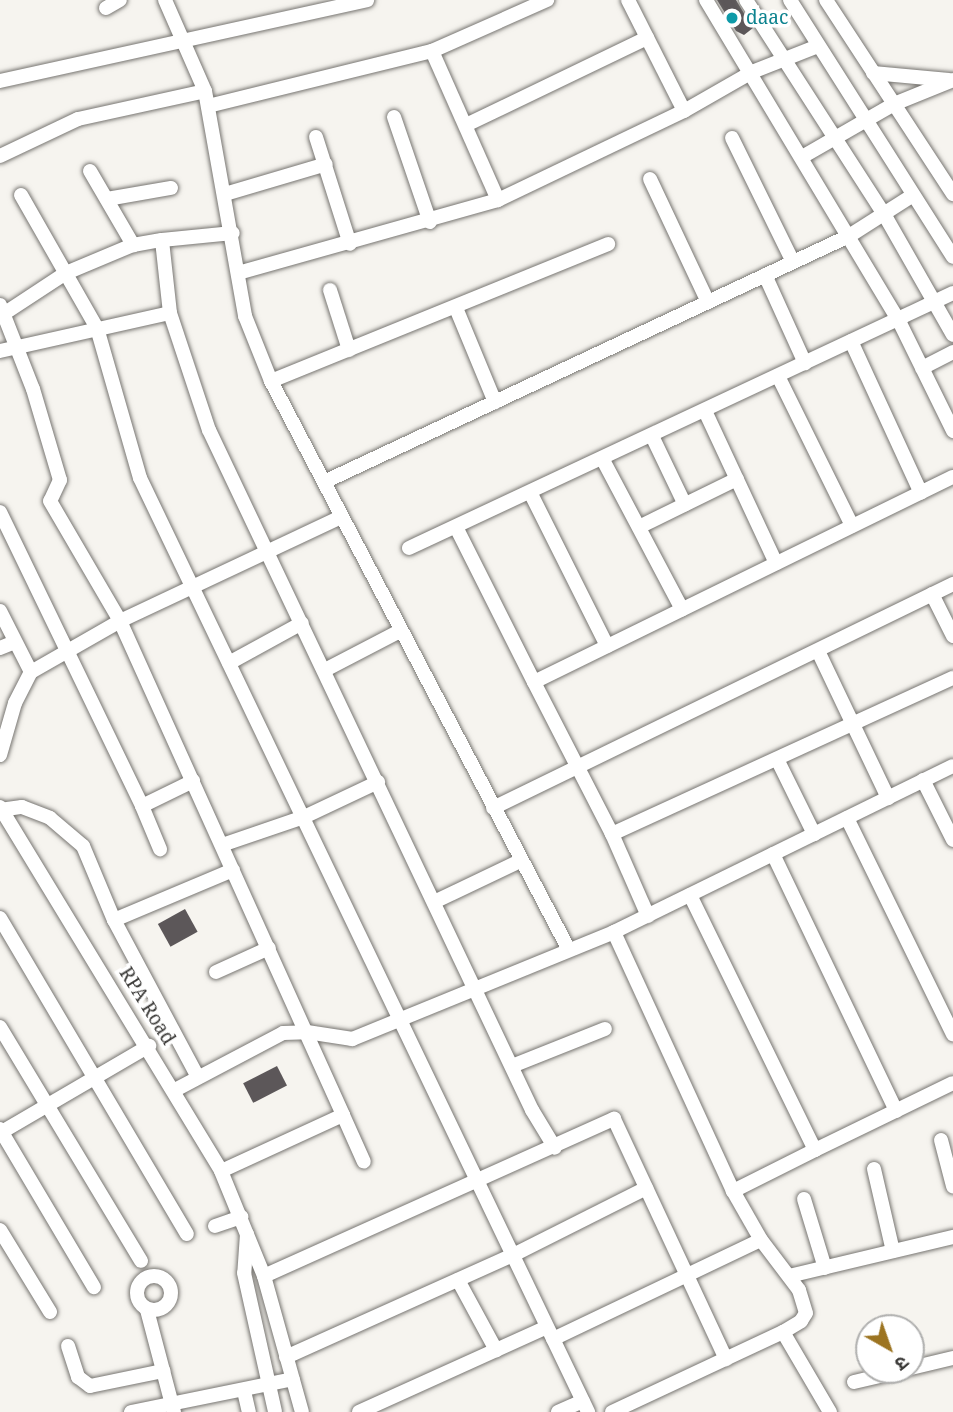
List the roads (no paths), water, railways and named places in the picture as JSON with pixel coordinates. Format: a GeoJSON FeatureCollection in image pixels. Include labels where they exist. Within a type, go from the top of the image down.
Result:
{"type":"FeatureCollection","features":[{"type":"Feature","properties":{"kind":"street"},"geometry":{"type":"LineString","coordinates":[[106,8],[120,0]]}},
{"type":"Feature","properties":{"kind":"street"},"geometry":{"type":"LineString","coordinates":[[165,0],[186,40],[206,99],[233,233],[245,316],[271,381],[520,861],[569,950]]}},
{"type":"Feature","properties":{"kind":"street"},"geometry":{"type":"LineString","coordinates":[[0,81],[367,0]]}},
{"type":"Feature","properties":{"kind":"street"},"geometry":{"type":"LineString","coordinates":[[0,156],[78,119],[206,99],[432,51],[547,0]]}},
{"type":"Feature","properties":{"kind":"street"},"geometry":{"type":"LineString","coordinates":[[628,0],[684,111]]}},
{"type":"Feature","properties":{"kind":"street"},"geometry":{"type":"LineString","coordinates":[[706,0],[752,72],[898,319],[953,432]]}},
{"type":"Feature","properties":{"kind":"street"},"geometry":{"type":"LineString","coordinates":[[746,0],[884,214],[953,335]]}},
{"type":"Feature","properties":{"kind":"street"},"geometry":{"type":"LineString","coordinates":[[790,0],[953,257]]}},
{"type":"Feature","properties":{"kind":"street"},"geometry":{"type":"LineString","coordinates":[[826,0],[953,194]]}},
{"type":"Feature","properties":{"kind":"street"},"geometry":{"type":"LineString","coordinates":[[466,125],[647,38]]}},
{"type":"Feature","properties":{"kind":"street"},"geometry":{"type":"LineString","coordinates":[[238,273],[430,222],[498,200],[684,111],[752,72],[818,46]]}},
{"type":"Feature","properties":{"kind":"street"},"geometry":{"type":"LineString","coordinates":[[432,51],[498,200]]}},
{"type":"Feature","properties":{"kind":"street"},"geometry":{"type":"LineString","coordinates":[[873,73],[953,80]]}},
{"type":"Feature","properties":{"kind":"street"},"geometry":{"type":"LineString","coordinates":[[802,157],[837,141],[894,104],[953,80]]}},
{"type":"Feature","properties":{"kind":"street"},"geometry":{"type":"LineString","coordinates":[[394,117],[430,222]]}},
{"type":"Feature","properties":{"kind":"street"},"geometry":{"type":"LineString","coordinates":[[316,137],[350,244]]}},
{"type":"Feature","properties":{"kind":"street"},"geometry":{"type":"LineString","coordinates":[[732,138],[793,262]]}},
{"type":"Feature","properties":{"kind":"street"},"geometry":{"type":"LineString","coordinates":[[225,194],[326,164]]}},
{"type":"Feature","properties":{"kind":"street"},"geometry":{"type":"LineString","coordinates":[[90,171],[133,245]]}},
{"type":"Feature","properties":{"kind":"street"},"geometry":{"type":"LineString","coordinates":[[650,179],[708,302]]}},
{"type":"Feature","properties":{"kind":"street"},"geometry":{"type":"LineString","coordinates":[[107,199],[171,188]]}},
{"type":"Feature","properties":{"kind":"street"},"geometry":{"type":"LineString","coordinates":[[21,195],[97,328],[140,478],[586,1406],[558,1412]]}},
{"type":"Feature","properties":{"kind":"street"},"geometry":{"type":"LineString","coordinates":[[324,482],[849,236],[913,195]]}},
{"type":"Feature","properties":{"kind":"street"},"geometry":{"type":"LineString","coordinates":[[233,233],[133,245],[66,273],[2,309],[18,345],[60,480],[50,501],[120,621],[364,1162]]}},
{"type":"Feature","properties":{"kind":"street"},"geometry":{"type":"LineString","coordinates":[[162,240],[170,313],[209,430],[512,1066],[555,1148]]}},
{"type":"Feature","properties":{"kind":"street"},"geometry":{"type":"LineString","coordinates":[[271,381],[608,244]]}},
{"type":"Feature","properties":{"kind":"street"},"geometry":{"type":"LineString","coordinates":[[765,275],[805,363]]}},
{"type":"Feature","properties":{"kind":"street"},"geometry":{"type":"LineString","coordinates":[[330,290],[349,350]]}},
{"type":"Feature","properties":{"kind":"street"},"geometry":{"type":"LineString","coordinates":[[409,548],[457,529],[953,293]]}},
{"type":"Feature","properties":{"kind":"street"},"geometry":{"type":"LineString","coordinates":[[456,308],[495,402]]}},
{"type":"Feature","properties":{"kind":"street"},"geometry":{"type":"LineString","coordinates":[[0,351],[170,313]]}},
{"type":"Feature","properties":{"kind":"street"},"geometry":{"type":"LineString","coordinates":[[851,341],[921,493]]}},
{"type":"Feature","properties":{"kind":"street"},"geometry":{"type":"LineString","coordinates":[[922,368],[953,352]]}},
{"type":"Feature","properties":{"kind":"street"},"geometry":{"type":"LineString","coordinates":[[778,376],[852,526]]}},
{"type":"Feature","properties":{"kind":"street"},"geometry":{"type":"LineString","coordinates":[[705,411],[776,563]]}},
{"type":"Feature","properties":{"kind":"street"},"geometry":{"type":"LineString","coordinates":[[652,436],[685,505]]}},
{"type":"Feature","properties":{"kind":"street"},"geometry":{"type":"LineString","coordinates":[[603,460],[682,609]]}},
{"type":"Feature","properties":{"kind":"street"},"geometry":{"type":"LineString","coordinates":[[534,682],[953,477]]}},
{"type":"Feature","properties":{"kind":"street"},"geometry":{"type":"LineString","coordinates":[[639,527],[737,479]]}},
{"type":"Feature","properties":{"kind":"street"},"geometry":{"type":"LineString","coordinates":[[531,494],[607,646]]}},
{"type":"Feature","properties":{"kind":"street"},"geometry":{"type":"LineString","coordinates":[[0,512],[67,648],[160,849]]}},
{"type":"Feature","properties":{"kind":"street"},"geometry":{"type":"LineString","coordinates":[[0,755],[15,704],[31,672],[67,648],[120,621],[341,517]]}},
{"type":"Feature","properties":{"kind":"street"},"geometry":{"type":"LineString","coordinates":[[457,529],[579,766],[648,916]]}},
{"type":"Feature","properties":{"kind":"street"},"geometry":{"type":"LineString","coordinates":[[493,808],[953,584]]}},
{"type":"Feature","properties":{"kind":"street"},"geometry":{"type":"LineString","coordinates":[[932,594],[953,636]]}},
{"type":"Feature","properties":{"kind":"street"},"geometry":{"type":"LineString","coordinates":[[0,611],[31,672]]}},
{"type":"Feature","properties":{"kind":"street"},"geometry":{"type":"LineString","coordinates":[[229,663],[302,623]]}},
{"type":"Feature","properties":{"kind":"street"},"geometry":{"type":"LineString","coordinates":[[325,670],[400,631]]}},
{"type":"Feature","properties":{"kind":"street"},"geometry":{"type":"LineString","coordinates":[[0,648],[15,642]]}},
{"type":"Feature","properties":{"kind":"street"},"geometry":{"type":"LineString","coordinates":[[818,651],[888,797]]}},
{"type":"Feature","properties":{"kind":"street"},"geometry":{"type":"LineString","coordinates":[[612,834],[953,678]]}},
{"type":"Feature","properties":{"kind":"street"},"geometry":{"type":"LineString","coordinates":[[777,759],[814,834]]}},
{"type":"Feature","properties":{"kind":"street"},"geometry":{"type":"LineString","coordinates":[[176,1090],[283,1033],[307,1032],[352,1039],[614,932],[953,766]]}},
{"type":"Feature","properties":{"kind":"street"},"geometry":{"type":"LineString","coordinates":[[923,780],[953,840]]}},
{"type":"Feature","properties":{"kind":"street"},"geometry":{"type":"LineString","coordinates":[[142,806],[193,781]]}},
{"type":"Feature","properties":{"kind":"street"},"geometry":{"type":"LineString","coordinates":[[222,845],[304,817],[378,782]]}},
{"type":"Feature","properties":{"kind":"street"},"geometry":{"type":"LineString","coordinates":[[1,808],[32,810],[75,835],[92,859],[114,920],[198,1077]]}},
{"type":"Feature","properties":{"kind":"street","name":"RPA Road"},"geometry":{"type":"LineString","coordinates":[[1,808],[149,1045],[222,1171],[264,1276],[302,1412]]}},
{"type":"Feature","properties":{"kind":"street"},"geometry":{"type":"LineString","coordinates":[[847,818],[953,1034]]}},
{"type":"Feature","properties":{"kind":"street"},"geometry":{"type":"LineString","coordinates":[[772,854],[896,1111]]}},
{"type":"Feature","properties":{"kind":"street"},"geometry":{"type":"LineString","coordinates":[[434,902],[520,861]]}},
{"type":"Feature","properties":{"kind":"street"},"geometry":{"type":"LineString","coordinates":[[114,920],[233,870]]}},
{"type":"Feature","properties":{"kind":"street"},"geometry":{"type":"LineString","coordinates":[[690,895],[815,1150]]}},
{"type":"Feature","properties":{"kind":"street"},"geometry":{"type":"LineString","coordinates":[[0,918],[187,1234]]}},
{"type":"Feature","properties":{"kind":"street"},"geometry":{"type":"LineString","coordinates":[[612,1412],[783,1332],[801,1321],[806,1313],[799,1290],[761,1240],[733,1191],[614,932]]}},
{"type":"Feature","properties":{"kind":"street"},"geometry":{"type":"LineString","coordinates":[[216,972],[269,948]]}},
{"type":"Feature","properties":{"kind":"street"},"geometry":{"type":"LineString","coordinates":[[0,1027],[141,1261]]}},
{"type":"Feature","properties":{"kind":"street"},"geometry":{"type":"LineString","coordinates":[[512,1066],[605,1029]]}},
{"type":"Feature","properties":{"kind":"street"},"geometry":{"type":"LineString","coordinates":[[94,1287],[1,1131],[149,1045]]}},
{"type":"Feature","properties":{"kind":"street"},"geometry":{"type":"LineString","coordinates":[[733,1191],[953,1083]]}},
{"type":"Feature","properties":{"kind":"street"},"geometry":{"type":"LineString","coordinates":[[222,1171],[343,1115]]}},
{"type":"Feature","properties":{"kind":"street"},"geometry":{"type":"LineString","coordinates":[[264,1276],[480,1182],[614,1119],[726,1359]]}},
{"type":"Feature","properties":{"kind":"street"},"geometry":{"type":"LineString","coordinates":[[941,1140],[953,1186]]}},
{"type":"Feature","properties":{"kind":"street"},"geometry":{"type":"LineString","coordinates":[[874,1169],[892,1251]]}},
{"type":"Feature","properties":{"kind":"street"},"geometry":{"type":"LineString","coordinates":[[286,1357],[513,1255],[646,1188]]}},
{"type":"Feature","properties":{"kind":"street"},"geometry":{"type":"LineString","coordinates":[[804,1199],[825,1268]]}},
{"type":"Feature","properties":{"kind":"street"},"geometry":{"type":"LineString","coordinates":[[215,1226],[241,1217]]}},
{"type":"Feature","properties":{"kind":"street"},"geometry":{"type":"LineString","coordinates":[[0,1230],[50,1312]]}},
{"type":"Feature","properties":{"kind":"street","name":"RPA Road"},"geometry":{"type":"LineString","coordinates":[[247,1233],[244,1273],[275,1412]]}},
{"type":"Feature","properties":{"kind":"street"},"geometry":{"type":"LineString","coordinates":[[789,1276],[953,1237]]}},
{"type":"Feature","properties":{"kind":"street"},"geometry":{"type":"LineString","coordinates":[[359,1412],[496,1350],[550,1333],[761,1240]]}},
{"type":"Feature","properties":{"kind":"street"},"geometry":{"type":"LineString","coordinates":[[458,1280],[496,1350]]}},
{"type":"Feature","properties":{"kind":"street"},"geometry":{"type":"LineString","coordinates":[[147,1310],[174,1408]]}},
{"type":"Feature","properties":{"kind":"street"},"geometry":{"type":"LineString","coordinates":[[783,1332],[826,1411]]}},
{"type":"Feature","properties":{"kind":"street"},"geometry":{"type":"LineString","coordinates":[[68,1346],[78,1377],[90,1386],[163,1371]]}},
{"type":"Feature","properties":{"kind":"street"},"geometry":{"type":"LineString","coordinates":[[925,1365],[953,1358]]}},
{"type":"Feature","properties":{"kind":"street"},"geometry":{"type":"LineString","coordinates":[[131,1412],[174,1408],[293,1379]]}},
{"type":"Feature","properties":{"kind":"street"},"geometry":{"type":"LineString","coordinates":[[244,1391],[249,1412]]}},
{"type":"Feature","properties":{"kind":"place","name":"daac"},"geometry":{"type":"Point","coordinates":[732,18]}}]}
